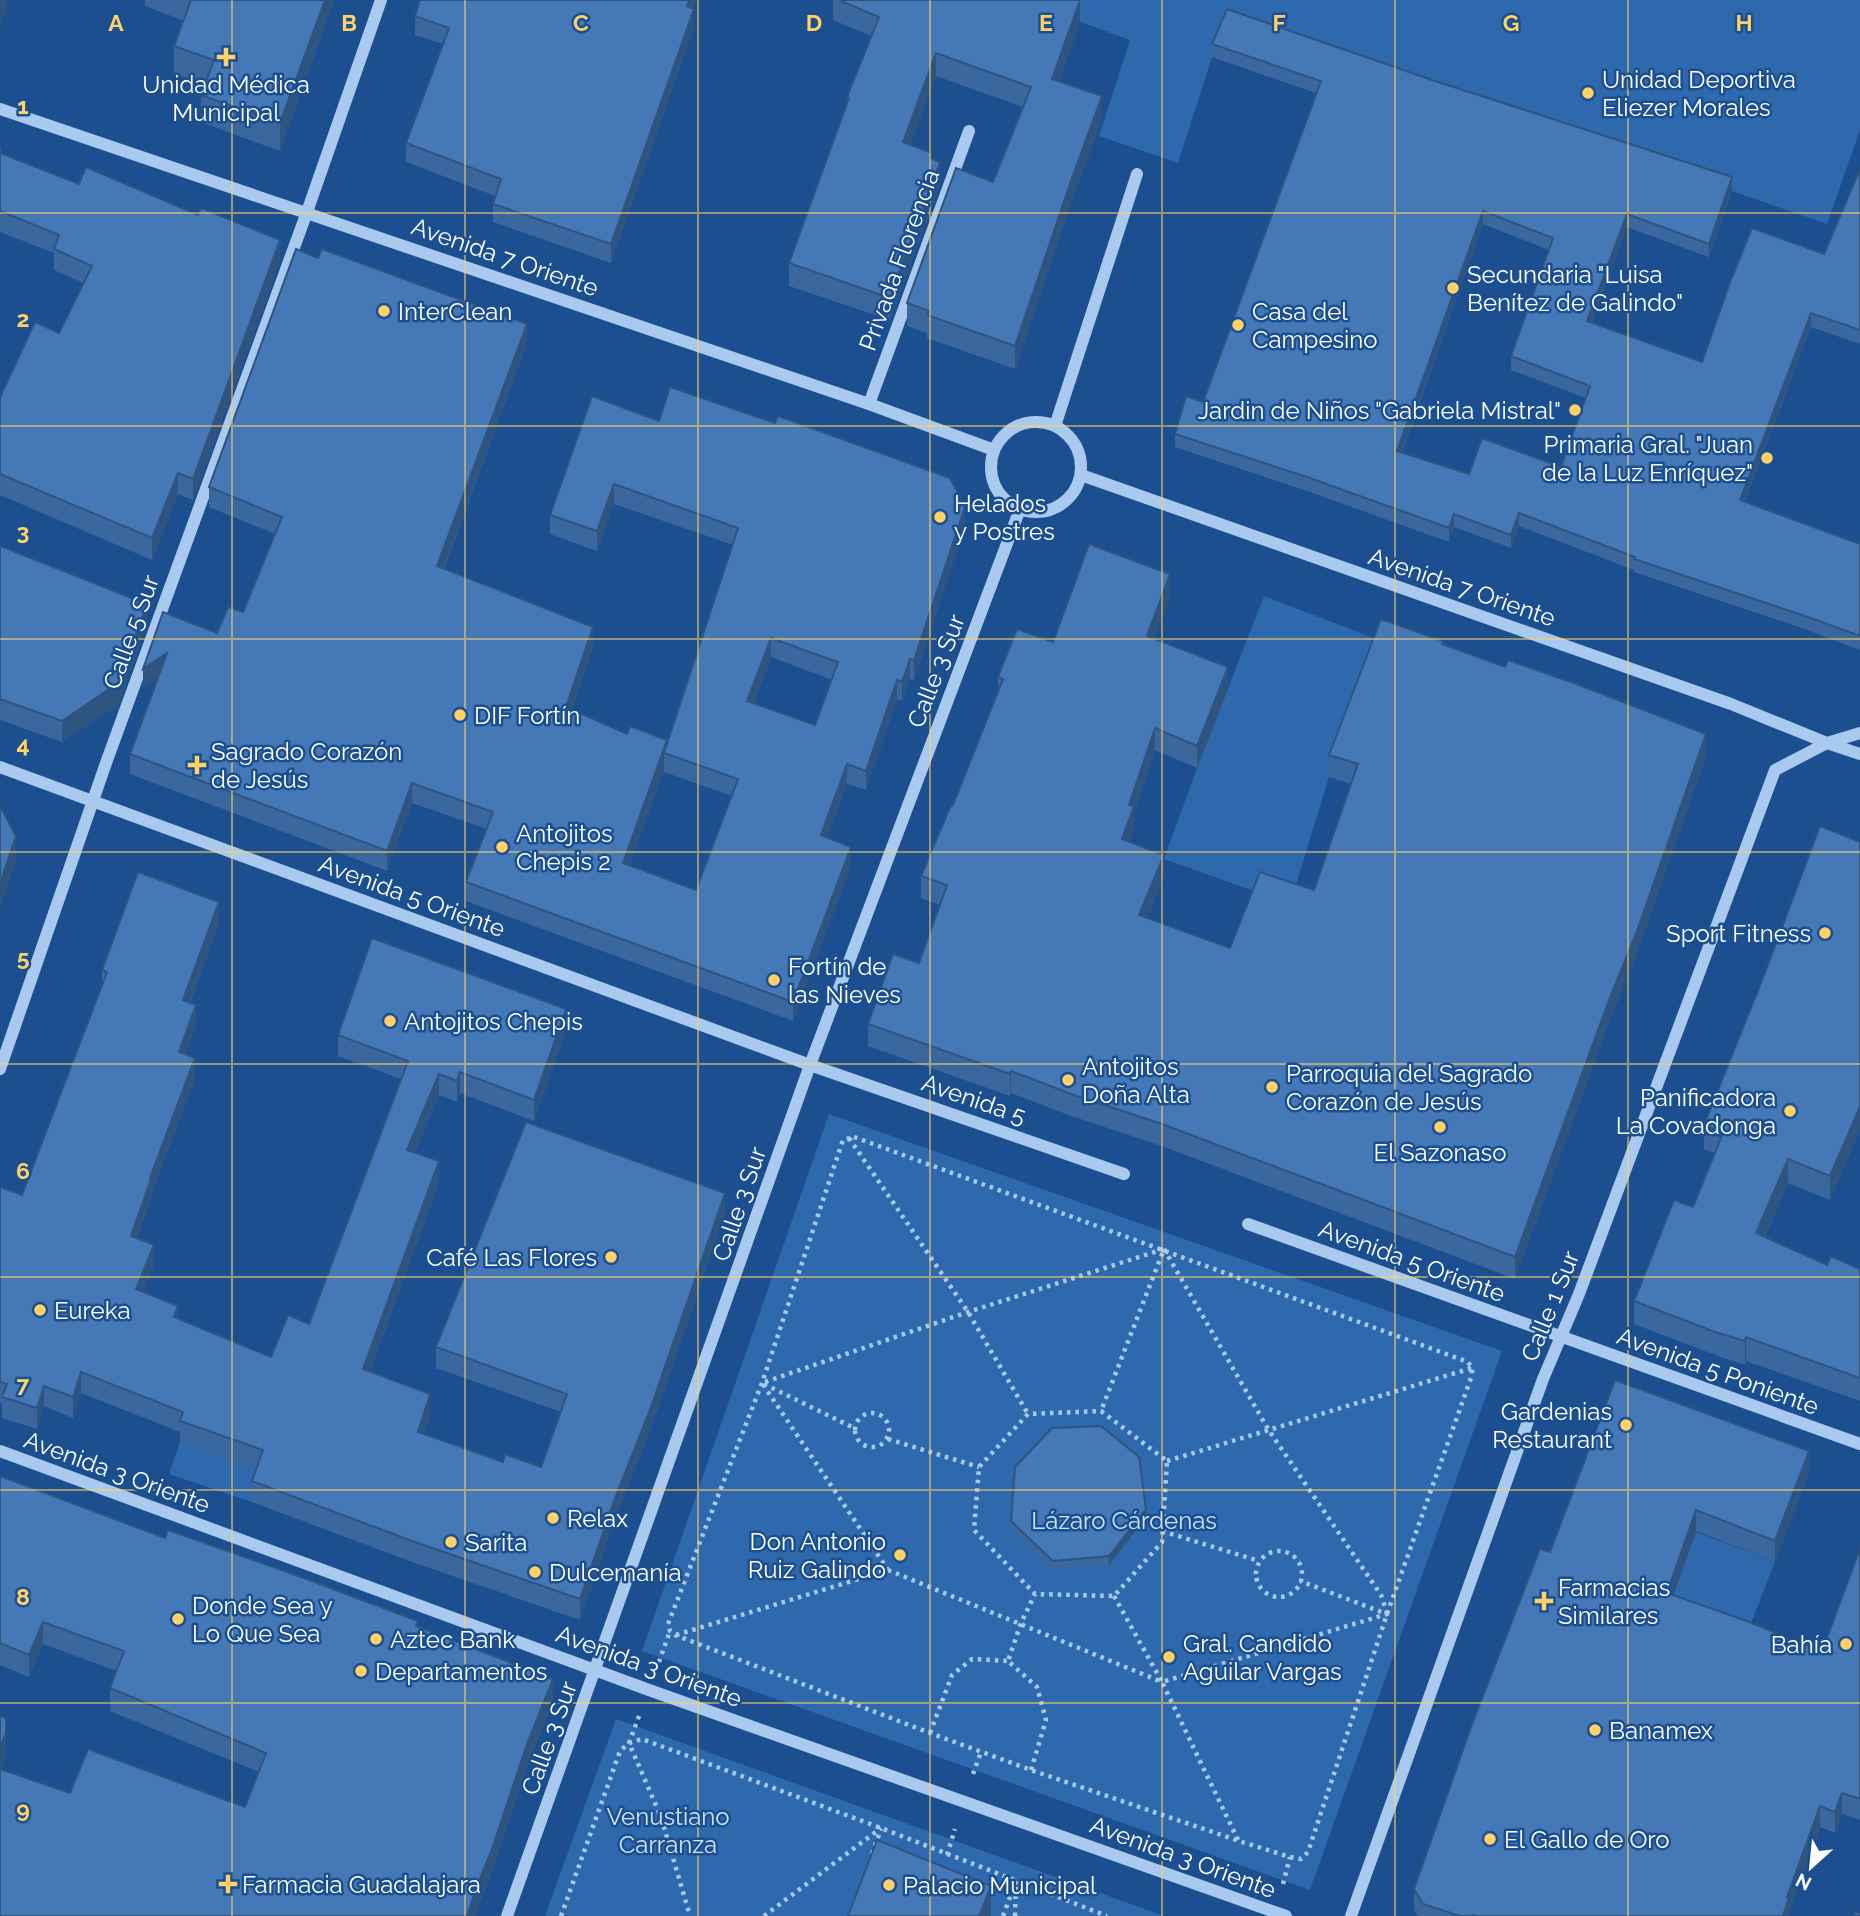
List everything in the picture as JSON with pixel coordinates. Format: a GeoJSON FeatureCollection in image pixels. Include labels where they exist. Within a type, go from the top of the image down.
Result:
{"type":"FeatureCollection","features":[{"type":"Feature","properties":{"kind":"street","name":"Calle 5 Sur"},"geometry":{"type":"LineString","coordinates":[[0,1069],[92,801],[307,212],[381,0]]}},
{"type":"Feature","properties":{"kind":"street","name":"Avenida 7 Oriente"},"geometry":{"type":"LineString","coordinates":[[0,109],[869,404],[994,450]]}},
{"type":"Feature","properties":{"kind":"street","name":"Privada Florencia"},"geometry":{"type":"LineString","coordinates":[[869,404],[969,131]]}},
{"type":"Feature","properties":{"kind":"street"},"geometry":{"type":"LineString","coordinates":[[1055,426],[1138,174]]}},
{"type":"Feature","properties":{"kind":"street"},"geometry":{"type":"LineString","coordinates":[[1040,421],[1055,426],[1066,433],[1075,444],[1080,457],[1081,475],[1078,484],[1060,505],[1034,512],[1020,509],[999,493],[993,481],[991,468],[994,450],[1010,430],[1024,423],[1040,421]]}},
{"type":"Feature","properties":{"kind":"street","name":"Avenida 7 Oriente"},"geometry":{"type":"LineString","coordinates":[[1081,475],[1731,704],[1860,754]]}},
{"type":"Feature","properties":{"kind":"street","name":"Calle 3 Sur"},"geometry":{"type":"LineString","coordinates":[[508,1916],[810,1065],[1020,509]]}},
{"type":"Feature","properties":{"kind":"street","name":"Calle 1 Sur"},"geometry":{"type":"LineString","coordinates":[[1351,1916],[1543,1379],[1561,1338],[1775,770],[1827,743],[1860,733]]}},
{"type":"Feature","properties":{"kind":"street","name":"Avenida 5 Oriente"},"geometry":{"type":"LineString","coordinates":[[0,767],[810,1065]]}},
{"type":"Feature","properties":{"kind":"street","name":"Avenida 5"},"geometry":{"type":"LineString","coordinates":[[810,1065],[1124,1174]]}},
{"type":"Feature","properties":{"kind":"street","name":"Avenida 5 Oriente"},"geometry":{"type":"LineString","coordinates":[[1248,1224],[1561,1338]]}},
{"type":"Feature","properties":{"kind":"street","name":"Avenida 5 Poniente"},"geometry":{"type":"LineString","coordinates":[[1561,1338],[1860,1444]]}},
{"type":"Feature","properties":{"kind":"street","name":"Avenida 3 Oriente"},"geometry":{"type":"LineString","coordinates":[[0,1451],[649,1690],[1286,1916]]}},
{"type":"Feature","properties":{"kind":"path"},"geometry":{"type":"LineString","coordinates":[[854,1137],[1164,1249],[1468,1362],[1472,1368],[1472,1375],[1387,1614],[1308,1852],[1301,1859],[1239,1841],[930,1733],[675,1635],[668,1624],[762,1383],[843,1140],[854,1137]]}},
{"type":"Feature","properties":{"kind":"path"},"geometry":{"type":"LineString","coordinates":[[849,1138],[968,1312],[1028,1414]]}},
{"type":"Feature","properties":{"kind":"path"},"geometry":{"type":"LineString","coordinates":[[762,1383],[968,1312],[1164,1249]]}},
{"type":"Feature","properties":{"kind":"path"},"geometry":{"type":"LineString","coordinates":[[1101,1411],[1164,1249]]}},
{"type":"Feature","properties":{"kind":"path"},"geometry":{"type":"LineString","coordinates":[[1164,1249],[1268,1429],[1381,1595],[1387,1614]]}},
{"type":"Feature","properties":{"kind":"path"},"geometry":{"type":"LineString","coordinates":[[1167,1461],[1472,1368]]}},
{"type":"Feature","properties":{"kind":"path"},"geometry":{"type":"LineString","coordinates":[[762,1383],[854,1428]]}},
{"type":"Feature","properties":{"kind":"path"},"geometry":{"type":"LineString","coordinates":[[762,1383],[888,1570],[1162,1682],[1387,1614]]}},
{"type":"Feature","properties":{"kind":"path"},"geometry":{"type":"LineString","coordinates":[[1101,1411],[1167,1461],[1163,1542],[1114,1596],[1035,1594],[974,1530],[979,1467],[1028,1414],[1101,1411]]}},
{"type":"Feature","properties":{"kind":"path"},"geometry":{"type":"LineString","coordinates":[[872,1413],[883,1416],[890,1427],[888,1439],[879,1447],[866,1447],[857,1440],[854,1428],[860,1417],[872,1413]]}},
{"type":"Feature","properties":{"kind":"path"},"geometry":{"type":"LineString","coordinates":[[888,1439],[979,1467]]}},
{"type":"Feature","properties":{"kind":"path"},"geometry":{"type":"LineString","coordinates":[[1163,1531],[1259,1561]]}},
{"type":"Feature","properties":{"kind":"path"},"geometry":{"type":"LineString","coordinates":[[1285,1552],[1297,1559],[1302,1573],[1300,1581],[1298,1587],[1287,1596],[1273,1597],[1261,1588],[1255,1575],[1259,1561],[1270,1553],[1285,1552]]}},
{"type":"Feature","properties":{"kind":"path"},"geometry":{"type":"LineString","coordinates":[[675,1635],[888,1570]]}},
{"type":"Feature","properties":{"kind":"path"},"geometry":{"type":"LineString","coordinates":[[1300,1581],[1387,1614]]}},
{"type":"Feature","properties":{"kind":"path"},"geometry":{"type":"LineString","coordinates":[[1008,1661],[1021,1623],[1035,1594]]}},
{"type":"Feature","properties":{"kind":"path"},"geometry":{"type":"LineString","coordinates":[[1114,1596],[1162,1682],[1239,1841]]}},
{"type":"Feature","properties":{"kind":"path"},"geometry":{"type":"LineString","coordinates":[[670,1630],[629,1743],[661,1817],[690,1916]]}},
{"type":"Feature","properties":{"kind":"path"},"geometry":{"type":"LineString","coordinates":[[930,1733],[952,1675],[972,1659],[1008,1661],[1037,1686],[1046,1720],[1031,1770]]}},
{"type":"Feature","properties":{"kind":"path"},"geometry":{"type":"LineString","coordinates":[[561,1916],[620,1751],[629,1743],[642,1739],[1107,1916]]}},
{"type":"Feature","properties":{"kind":"path"},"geometry":{"type":"LineString","coordinates":[[867,1866],[881,1828]]}},
{"type":"Feature","properties":{"kind":"path"},"geometry":{"type":"LineString","coordinates":[[764,1916],[881,1828]]}},
{"type":"Feature","properties":{"kind":"path"},"geometry":{"type":"LineString","coordinates":[[1003,1916],[1016,1881]]}},
{"type":"Feature","properties":{"kind":"path"},"geometry":{"type":"LineString","coordinates":[[1015,1916],[1016,1881]]}},
{"type":"Feature","properties":{"kind":"green space","name":"Unidad Deportiva Eliezer Morales"},"geometry":{"type":"Polygon","coordinates":[[[1020,0],[1860,0],[1860,130],[1827,224],[1732,191],[1709,257],[1627,227],[1421,129],[1212,57],[1178,163],[1099,136],[1130,40],[1020,0]]]}},
{"type":"Feature","properties":{"kind":"green space"},"geometry":{"type":"Polygon","coordinates":[[[1264,596],[1381,641],[1329,777],[1290,904],[1164,859],[1264,596]]]}},
{"type":"Feature","properties":{"kind":"green space","name":"Lázaro Cárdenas"},"geometry":{"type":"Polygon","coordinates":[[[829,1114],[1502,1351],[1310,1890],[642,1651],[829,1114]]]}},
{"type":"Feature","properties":{"kind":"green space"},"geometry":{"type":"Polygon","coordinates":[[[180,1442],[263,1471],[252,1502],[169,1474],[180,1442]]]}},
{"type":"Feature","properties":{"kind":"green space"},"geometry":{"type":"Polygon","coordinates":[[[1696,1532],[1775,1562],[1744,1641],[1549,1573],[1681,1575],[1696,1532]]]}},
{"type":"Feature","properties":{"kind":"green space","name":"Venustiano Carranza"},"geometry":{"type":"Polygon","coordinates":[[[616,1719],[1164,1916],[545,1916],[616,1719]]]}},
{"type":"Feature","properties":{"kind":"building"},"geometry":{"type":"Polygon","coordinates":[[[191,0],[325,0],[280,123],[201,95],[214,60],[174,46],[191,0]]]}},
{"type":"Feature","properties":{"kind":"building"},"geometry":{"type":"Polygon","coordinates":[[[420,0],[689,0],[687,6],[694,9],[611,244],[493,204],[501,179],[406,143],[449,28],[415,16],[420,0]]]}},
{"type":"Feature","properties":{"kind":"building"},"geometry":{"type":"Polygon","coordinates":[[[839,0],[1080,0],[1052,79],[1102,96],[1015,346],[927,315],[929,311],[907,303],[956,168],[993,182],[1031,87],[936,53],[903,142],[932,153],[930,158],[940,162],[890,298],[789,263],[849,98],[847,97],[879,17],[839,0]]]}},
{"type":"Feature","properties":{"kind":"building"},"geometry":{"type":"Polygon","coordinates":[[[1227,9],[1432,80],[1732,177],[1709,244],[1627,214],[1587,321],[1702,362],[1752,228],[1824,254],[1860,169],[1860,330],[1811,313],[1740,500],[1860,544],[1860,636],[1634,559],[1635,557],[1519,513],[1511,535],[1454,514],[1449,528],[1307,477],[1175,434],[1186,396],[1203,402],[1321,81],[1212,44],[1227,9]],[[1483,211],[1397,451],[1469,474],[1482,438],[1561,467],[1590,386],[1511,356],[1553,238],[1483,211]]]}},
{"type":"Feature","properties":{"kind":"building"},"geometry":{"type":"Polygon","coordinates":[[[0,153],[79,184],[86,167],[198,215],[201,208],[280,240],[193,479],[178,473],[152,538],[0,474],[0,397],[35,322],[59,333],[92,266],[54,249],[59,235],[0,211],[0,153]]]}},
{"type":"Feature","properties":{"kind":"building"},"geometry":{"type":"Polygon","coordinates":[[[296,249],[318,258],[322,249],[527,324],[437,566],[593,627],[566,707],[627,734],[630,726],[667,740],[623,863],[696,890],[738,779],[664,753],[738,528],[614,484],[597,531],[550,515],[592,396],[659,421],[670,387],[775,423],[778,416],[950,478],[965,507],[914,660],[910,659],[902,682],[897,680],[866,771],[847,764],[821,835],[851,847],[793,1002],[466,882],[493,812],[412,783],[387,851],[130,754],[167,653],[143,669],[163,612],[217,633],[228,607],[243,612],[282,517],[209,487],[296,249]],[[771,638],[747,701],[815,725],[838,662],[771,638]]]}},
{"type":"Feature","properties":{"kind":"building"},"geometry":{"type":"Polygon","coordinates":[[[1089,544],[1170,574],[1147,636],[1228,667],[1197,746],[1155,728],[1129,805],[1134,806],[1122,839],[1164,855],[1139,915],[1230,948],[1260,872],[1314,890],[1358,764],[1329,755],[1381,619],[1505,667],[1508,660],[1574,683],[1706,734],[1637,931],[1515,1257],[1162,1124],[868,1024],[893,954],[919,963],[947,885],[921,876],[953,805],[1003,679],[998,677],[1017,629],[1053,642],[1089,544]]]}},
{"type":"Feature","properties":{"kind":"building"},"geometry":{"type":"Polygon","coordinates":[[[0,546],[147,604],[118,683],[62,721],[0,699],[0,546]]]}},
{"type":"Feature","properties":{"kind":"building"},"geometry":{"type":"Polygon","coordinates":[[[0,806],[16,836],[0,884],[0,806]]]}},
{"type":"Feature","properties":{"kind":"building"},"geometry":{"type":"Polygon","coordinates":[[[1820,826],[1860,842],[1860,1107],[1830,1176],[1788,1159],[1756,1233],[1827,1265],[1831,1256],[1860,1269],[1860,1378],[1746,1337],[1745,1341],[1718,1333],[1634,1301],[1674,1200],[1693,1207],[1723,1133],[1704,1125],[1820,826]]]}},
{"type":"Feature","properties":{"kind":"building"},"geometry":{"type":"Polygon","coordinates":[[[138,872],[219,902],[183,1000],[196,1005],[179,1052],[195,1058],[131,1236],[154,1245],[136,1289],[178,1306],[174,1317],[271,1357],[288,1315],[309,1324],[408,1061],[338,1035],[372,938],[566,1009],[534,1100],[460,1072],[457,1081],[439,1074],[407,1150],[439,1161],[363,1369],[430,1394],[418,1432],[503,1462],[505,1454],[541,1467],[567,1394],[436,1347],[526,1122],[725,1193],[651,1407],[580,1599],[415,1542],[252,1481],[263,1450],[180,1421],[183,1412],[81,1372],[73,1397],[44,1386],[37,1408],[2,1397],[7,1384],[0,1382],[0,1187],[22,1195],[107,972],[102,970],[138,872]]]}},
{"type":"Feature","properties":{"kind":"building"},"geometry":{"type":"Polygon","coordinates":[[[1615,1380],[1809,1451],[1775,1541],[1696,1510],[1667,1593],[1822,1651],[1860,1549],[1860,1799],[1842,1793],[1835,1812],[1820,1806],[1787,1897],[1783,1916],[1460,1916],[1423,1904],[1414,1889],[1471,1727],[1540,1549],[1550,1552],[1615,1380]]]}},
{"type":"Feature","properties":{"kind":"building"},"geometry":{"type":"Polygon","coordinates":[[[1101,1426],[1139,1457],[1146,1509],[1109,1556],[1053,1561],[1011,1521],[1015,1467],[1052,1428],[1101,1426]]]}},
{"type":"Feature","properties":{"kind":"building"},"geometry":{"type":"Polygon","coordinates":[[[0,1476],[165,1538],[168,1530],[293,1574],[418,1621],[416,1626],[553,1679],[527,1744],[467,1916],[0,1916],[0,1769],[70,1793],[88,1749],[245,1807],[266,1753],[110,1688],[124,1651],[43,1622],[29,1655],[0,1643],[0,1476]]]}},
{"type":"Feature","properties":{"kind":"building"},"geometry":{"type":"Polygon","coordinates":[[[0,1716],[6,1718],[6,1733],[0,1748],[0,1716]]]}},
{"type":"Feature","properties":{"kind":"building"},"geometry":{"type":"Polygon","coordinates":[[[877,1840],[991,1886],[979,1916],[848,1916],[877,1840]]]}},
{"type":"Feature","properties":{"kind":"place","name":"Unidad Médica Municipal"},"geometry":{"type":"Point","coordinates":[226,57]}},
{"type":"Feature","properties":{"kind":"place","name":"Unidad Deportiva Eliezer Morales"},"geometry":{"type":"Point","coordinates":[1588,93]}},
{"type":"Feature","properties":{"kind":"place","name":"Secundaria \"Luisa Benítez de Galindo\""},"geometry":{"type":"Point","coordinates":[1453,288]}},
{"type":"Feature","properties":{"kind":"place","name":"InterClean"},"geometry":{"type":"Point","coordinates":[384,311]}},
{"type":"Feature","properties":{"kind":"place","name":"Casa del Campesino"},"geometry":{"type":"Point","coordinates":[1238,325]}},
{"type":"Feature","properties":{"kind":"place","name":"Jardin de Niños \"Gabriela Mistral\""},"geometry":{"type":"Point","coordinates":[1575,410]}},
{"type":"Feature","properties":{"kind":"place","name":"Primaria Gral. \"Juan de la Luz Enríquez\""},"geometry":{"type":"Point","coordinates":[1767,458]}},
{"type":"Feature","properties":{"kind":"place","name":"Helados y Postres"},"geometry":{"type":"Point","coordinates":[940,517]}},
{"type":"Feature","properties":{"kind":"place","name":"DIF Fortín"},"geometry":{"type":"Point","coordinates":[460,715]}},
{"type":"Feature","properties":{"kind":"place","name":"Sagrado Corazón de Jesús"},"geometry":{"type":"Point","coordinates":[197,765]}},
{"type":"Feature","properties":{"kind":"place","name":"Antojitos Chepis 2"},"geometry":{"type":"Point","coordinates":[502,847]}},
{"type":"Feature","properties":{"kind":"place","name":"Sport Fitness"},"geometry":{"type":"Point","coordinates":[1825,933]}},
{"type":"Feature","properties":{"kind":"place","name":"Fortín de las Nieves"},"geometry":{"type":"Point","coordinates":[774,980]}},
{"type":"Feature","properties":{"kind":"place","name":"Antojitos Chepis"},"geometry":{"type":"Point","coordinates":[390,1021]}},
{"type":"Feature","properties":{"kind":"place","name":"Antojitos Doña Alta"},"geometry":{"type":"Point","coordinates":[1068,1080]}},
{"type":"Feature","properties":{"kind":"place","name":"Parroquia del Sagrado Corazón de Jesús"},"geometry":{"type":"Point","coordinates":[1272,1087]}},
{"type":"Feature","properties":{"kind":"place","name":"Panificadora La Covadonga"},"geometry":{"type":"Point","coordinates":[1790,1111]}},
{"type":"Feature","properties":{"kind":"place","name":"El Sazonaso"},"geometry":{"type":"Point","coordinates":[1440,1127]}},
{"type":"Feature","properties":{"kind":"place","name":"Café Las Flores"},"geometry":{"type":"Point","coordinates":[611,1257]}},
{"type":"Feature","properties":{"kind":"place","name":"Eureka"},"geometry":{"type":"Point","coordinates":[40,1310]}},
{"type":"Feature","properties":{"kind":"place","name":"Gardenias Restaurant"},"geometry":{"type":"Point","coordinates":[1626,1425]}},
{"type":"Feature","properties":{"kind":"place","name":"Relax"},"geometry":{"type":"Point","coordinates":[553,1518]}},
{"type":"Feature","properties":{"kind":"place","name":"Sarita"},"geometry":{"type":"Point","coordinates":[451,1542]}},
{"type":"Feature","properties":{"kind":"place","name":"Don Antonio Ruiz Galindo"},"geometry":{"type":"Point","coordinates":[900,1555]}},
{"type":"Feature","properties":{"kind":"place","name":"Dulcemanía"},"geometry":{"type":"Point","coordinates":[535,1572]}},
{"type":"Feature","properties":{"kind":"place","name":"Farmacias Similares"},"geometry":{"type":"Point","coordinates":[1544,1601]}},
{"type":"Feature","properties":{"kind":"place","name":"Donde Sea y Lo Que Sea"},"geometry":{"type":"Point","coordinates":[178,1619]}},
{"type":"Feature","properties":{"kind":"place","name":"Aztec Bank"},"geometry":{"type":"Point","coordinates":[376,1639]}},
{"type":"Feature","properties":{"kind":"place","name":"Bahía"},"geometry":{"type":"Point","coordinates":[1846,1644]}},
{"type":"Feature","properties":{"kind":"place","name":"Gral. Candido Aguilar Vargas"},"geometry":{"type":"Point","coordinates":[1169,1657]}},
{"type":"Feature","properties":{"kind":"place","name":"Departamentos"},"geometry":{"type":"Point","coordinates":[361,1671]}},
{"type":"Feature","properties":{"kind":"place","name":"Banamex"},"geometry":{"type":"Point","coordinates":[1595,1730]}},
{"type":"Feature","properties":{"kind":"place","name":"El Gallo de Oro"},"geometry":{"type":"Point","coordinates":[1490,1839]}},
{"type":"Feature","properties":{"kind":"place","name":"Farmacia Guadalajara"},"geometry":{"type":"Point","coordinates":[228,1884]}},
{"type":"Feature","properties":{"kind":"place","name":"Palacio Municipal"},"geometry":{"type":"Point","coordinates":[889,1885]}}]}
